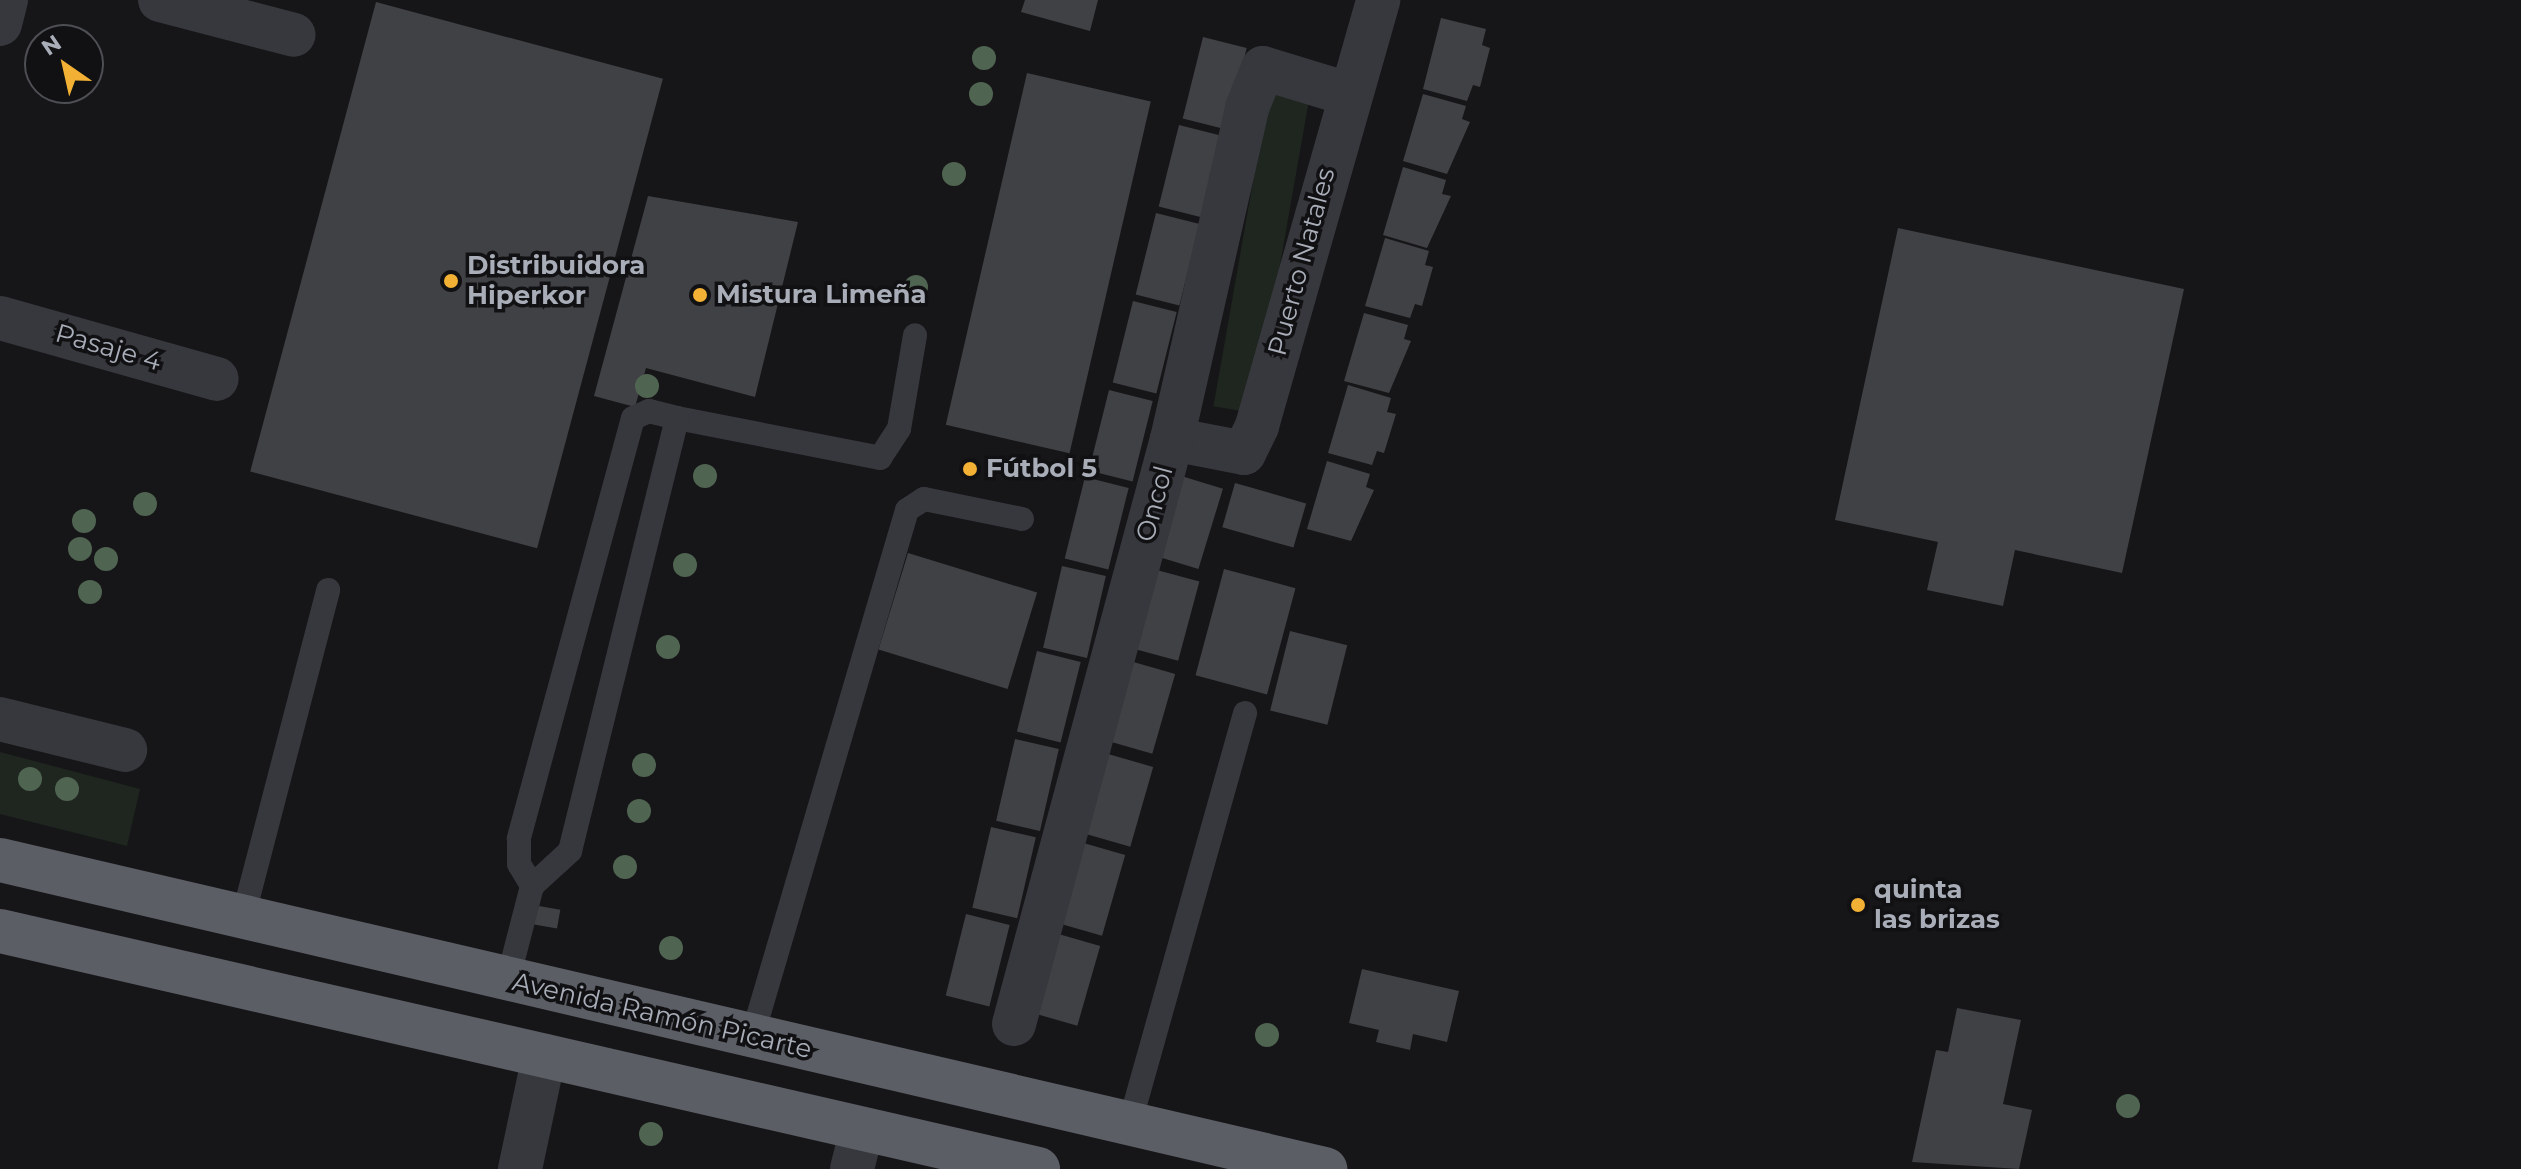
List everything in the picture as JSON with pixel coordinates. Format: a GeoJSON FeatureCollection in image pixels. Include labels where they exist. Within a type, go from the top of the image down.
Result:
{"type":"FeatureCollection","features":[{"type":"Feature","properties":{"kind":"highway","name":"Avenida Ramón Picarte"},"geometry":{"type":"LineString","coordinates":[[0,860],[752,1037],[1150,1142],[1325,1169]]}},
{"type":"Feature","properties":{"kind":"highway"},"geometry":{"type":"LineString","coordinates":[[0,931],[544,1056],[857,1149],[1038,1169]]}},
{"type":"Feature","properties":{"kind":"street"},"geometry":{"type":"LineString","coordinates":[[0,24],[6,0]]}},
{"type":"Feature","properties":{"kind":"street"},"geometry":{"type":"LineString","coordinates":[[160,0],[294,35]]}},
{"type":"Feature","properties":{"kind":"street","name":"Puerto Natales"},"geometry":{"type":"LineString","coordinates":[[1172,439],[1244,453],[1378,0]]}},
{"type":"Feature","properties":{"kind":"street","name":"Oncol"},"geometry":{"type":"LineString","coordinates":[[1014,1024],[1172,439],[1263,68],[1348,94]]}},
{"type":"Feature","properties":{"kind":"street","name":"Pasaje 4"},"geometry":{"type":"LineString","coordinates":[[0,318],[217,379]]}},
{"type":"Feature","properties":{"kind":"street"},"geometry":{"type":"LineString","coordinates":[[0,719],[125,750]]}},
{"type":"Feature","properties":{"kind":"street"},"geometry":{"type":"LineString","coordinates":[[520,1169],[544,1056]]}},
{"type":"Feature","properties":{"kind":"lane"},"geometry":{"type":"LineString","coordinates":[[532,886],[519,864],[519,839],[633,418],[649,411],[880,458],[899,429],[915,335]]}},
{"type":"Feature","properties":{"kind":"lane"},"geometry":{"type":"LineString","coordinates":[[508,979],[532,886],[570,851],[677,418]]}},
{"type":"Feature","properties":{"kind":"lane"},"geometry":{"type":"LineString","coordinates":[[752,1037],[907,510],[924,499],[1022,519]]}},
{"type":"Feature","properties":{"kind":"lane"},"geometry":{"type":"LineString","coordinates":[[243,917],[328,590]]}},
{"type":"Feature","properties":{"kind":"lane"},"geometry":{"type":"LineString","coordinates":[[1150,1142],[1245,713]]}},
{"type":"Feature","properties":{"kind":"shaded area"},"geometry":{"type":"Polygon","coordinates":[[[1269,91],[1309,98],[1254,413],[1213,406],[1269,91]]]}},
{"type":"Feature","properties":{"kind":"shaded area"},"geometry":{"type":"Polygon","coordinates":[[[0,752],[140,789],[127,846],[0,814],[0,752]]]}},
{"type":"Feature","properties":{"kind":"building"},"geometry":{"type":"Polygon","coordinates":[[[1025,0],[1098,0],[1090,31],[1021,12],[1025,0]]]}},
{"type":"Feature","properties":{"kind":"building","name":"Distribuidora Hiperkor"},"geometry":{"type":"Polygon","coordinates":[[[376,2],[663,79],[537,548],[250,471],[376,2]]]}},
{"type":"Feature","properties":{"kind":"building"},"geometry":{"type":"Polygon","coordinates":[[[1441,18],[1486,29],[1482,45],[1490,48],[1480,87],[1473,85],[1467,101],[1423,89],[1441,18]]]}},
{"type":"Feature","properties":{"kind":"building"},"geometry":{"type":"Polygon","coordinates":[[[1203,37],[1247,48],[1226,129],[1183,119],[1203,37]]]}},
{"type":"Feature","properties":{"kind":"building"},"geometry":{"type":"Polygon","coordinates":[[[1027,73],[1151,102],[1070,453],[946,425],[1027,73]]]}},
{"type":"Feature","properties":{"kind":"building"},"geometry":{"type":"Polygon","coordinates":[[[1423,94],[1466,106],[1462,119],[1470,122],[1447,174],[1403,161],[1423,94]]]}},
{"type":"Feature","properties":{"kind":"building"},"geometry":{"type":"Polygon","coordinates":[[[1179,125],[1224,136],[1203,218],[1159,207],[1179,125]]]}},
{"type":"Feature","properties":{"kind":"building"},"geometry":{"type":"Polygon","coordinates":[[[1403,167],[1446,180],[1442,194],[1451,196],[1427,248],[1383,235],[1403,167]]]}},
{"type":"Feature","properties":{"kind":"building","name":"Mistura Limeña"},"geometry":{"type":"Polygon","coordinates":[[[648,196],[798,222],[755,397],[646,368],[635,407],[594,396],[648,196]]]}},
{"type":"Feature","properties":{"kind":"building"},"geometry":{"type":"Polygon","coordinates":[[[1156,213],[1200,224],[1179,305],[1136,295],[1156,213]]]}},
{"type":"Feature","properties":{"kind":"building"},"geometry":{"type":"Polygon","coordinates":[[[1898,228],[2184,289],[2122,573],[2015,550],[2003,606],[1927,590],[1938,542],[1835,520],[1898,228]]]}},
{"type":"Feature","properties":{"kind":"building"},"geometry":{"type":"Polygon","coordinates":[[[1385,238],[1429,251],[1425,265],[1433,267],[1422,306],[1415,304],[1410,318],[1365,306],[1385,238]]]}},
{"type":"Feature","properties":{"kind":"building"},"geometry":{"type":"Polygon","coordinates":[[[1133,301],[1177,312],[1156,393],[1113,383],[1133,301]]]}},
{"type":"Feature","properties":{"kind":"building"},"geometry":{"type":"Polygon","coordinates":[[[1364,313],[1408,325],[1404,339],[1411,341],[1389,393],[1344,381],[1364,313]]]}},
{"type":"Feature","properties":{"kind":"building"},"geometry":{"type":"Polygon","coordinates":[[[1348,385],[1391,398],[1387,412],[1396,414],[1384,453],[1377,451],[1372,465],[1328,453],[1348,385]]]}},
{"type":"Feature","properties":{"kind":"building"},"geometry":{"type":"Polygon","coordinates":[[[1109,390],[1153,401],[1133,481],[1089,471],[1109,390]]]}},
{"type":"Feature","properties":{"kind":"building"},"geometry":{"type":"Polygon","coordinates":[[[1327,461],[1370,474],[1366,487],[1374,490],[1351,541],[1307,529],[1327,461]]]}},
{"type":"Feature","properties":{"kind":"building"},"geometry":{"type":"Polygon","coordinates":[[[1178,475],[1223,489],[1198,569],[1153,555],[1178,475]]]}},
{"type":"Feature","properties":{"kind":"building"},"geometry":{"type":"Polygon","coordinates":[[[1085,477],[1129,488],[1108,569],[1065,559],[1085,477]]]}},
{"type":"Feature","properties":{"kind":"building"},"geometry":{"type":"Polygon","coordinates":[[[1235,483],[1306,503],[1293,548],[1222,527],[1235,483]]]}},
{"type":"Feature","properties":{"kind":"building"},"geometry":{"type":"Polygon","coordinates":[[[908,553],[1037,592],[1008,689],[878,650],[908,553]]]}},
{"type":"Feature","properties":{"kind":"building"},"geometry":{"type":"Polygon","coordinates":[[[1062,566],[1106,576],[1087,658],[1043,648],[1062,566]]]}},
{"type":"Feature","properties":{"kind":"building"},"geometry":{"type":"Polygon","coordinates":[[[1153,569],[1199,581],[1178,661],[1132,648],[1153,569]]]}},
{"type":"Feature","properties":{"kind":"building"},"geometry":{"type":"Polygon","coordinates":[[[1224,569],[1295,588],[1267,694],[1196,675],[1224,569]]]}},
{"type":"Feature","properties":{"kind":"building"},"geometry":{"type":"Polygon","coordinates":[[[1290,631],[1347,645],[1327,725],[1270,711],[1290,631]]]}},
{"type":"Feature","properties":{"kind":"building"},"geometry":{"type":"Polygon","coordinates":[[[1037,651],[1081,662],[1061,742],[1017,732],[1037,651]]]}},
{"type":"Feature","properties":{"kind":"building"},"geometry":{"type":"Polygon","coordinates":[[[1130,661],[1175,674],[1152,754],[1107,741],[1130,661]]]}},
{"type":"Feature","properties":{"kind":"building"},"geometry":{"type":"Polygon","coordinates":[[[1015,739],[1059,749],[1040,831],[996,821],[1015,739]]]}},
{"type":"Feature","properties":{"kind":"building"},"geometry":{"type":"Polygon","coordinates":[[[1108,754],[1153,767],[1130,847],[1085,834],[1108,754]]]}},
{"type":"Feature","properties":{"kind":"building"},"geometry":{"type":"Polygon","coordinates":[[[991,827],[1036,837],[1017,918],[972,908],[991,827]]]}},
{"type":"Feature","properties":{"kind":"building"},"geometry":{"type":"Polygon","coordinates":[[[1080,842],[1125,855],[1102,936],[1057,923],[1080,842]]]}},
{"type":"Feature","properties":{"kind":"building"},"geometry":{"type":"Polygon","coordinates":[[[516,902],[560,910],[557,929],[513,921],[516,902]]]}},
{"type":"Feature","properties":{"kind":"building"},"geometry":{"type":"Polygon","coordinates":[[[966,914],[1010,925],[989,1006],[946,996],[966,914]]]}},
{"type":"Feature","properties":{"kind":"building"},"geometry":{"type":"Polygon","coordinates":[[[1055,933],[1100,946],[1077,1026],[1032,1013],[1055,933]]]}},
{"type":"Feature","properties":{"kind":"building"},"geometry":{"type":"Polygon","coordinates":[[[1362,969],[1459,991],[1447,1042],[1413,1034],[1410,1050],[1376,1042],[1379,1030],[1349,1023],[1362,969]]]}},
{"type":"Feature","properties":{"kind":"building"},"geometry":{"type":"Polygon","coordinates":[[[1957,1008],[2021,1020],[2003,1104],[2032,1110],[2019,1169],[1912,1162],[1936,1050],[1948,1052],[1957,1008]]]}},
{"type":"Feature","properties":{"kind":"place","name":"Distribuidora Hiperkor"},"geometry":{"type":"Point","coordinates":[451,281]}},
{"type":"Feature","properties":{"kind":"place","name":"Mistura Limeña"},"geometry":{"type":"Point","coordinates":[700,295]}},
{"type":"Feature","properties":{"kind":"place","name":"Fútbol 5"},"geometry":{"type":"Point","coordinates":[970,469]}},
{"type":"Feature","properties":{"kind":"place","name":"quinta las brizas"},"geometry":{"type":"Point","coordinates":[1858,905]}}]}
